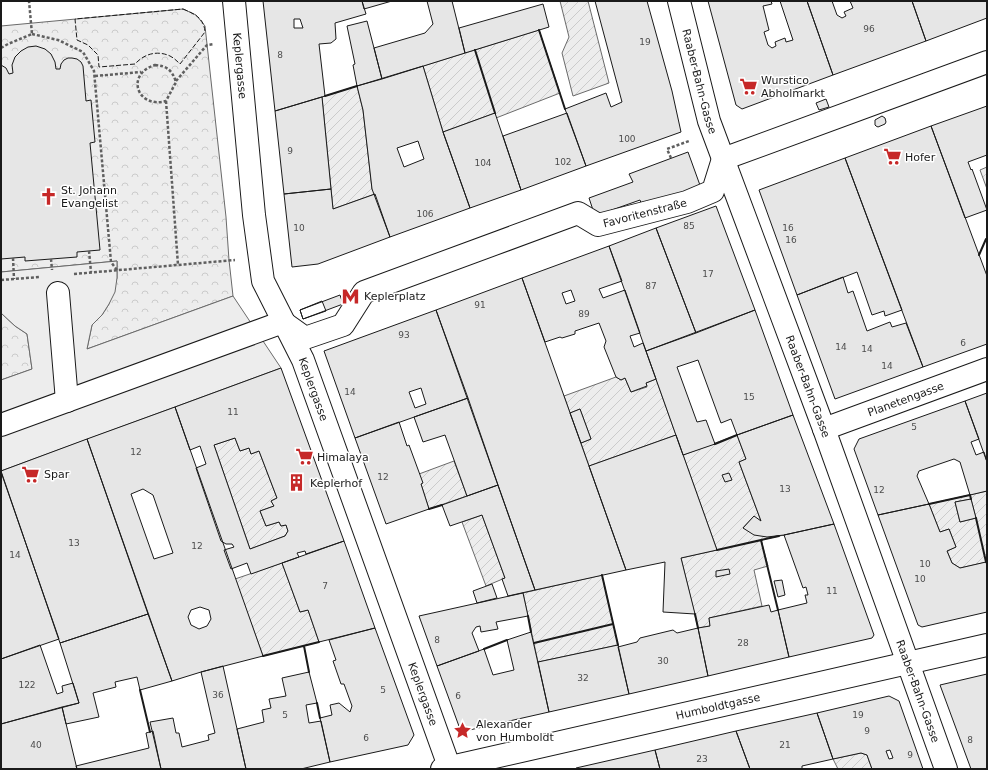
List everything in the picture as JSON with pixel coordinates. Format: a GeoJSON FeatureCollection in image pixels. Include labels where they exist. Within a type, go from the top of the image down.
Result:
{"type":"FeatureCollection","features":[{"type":"Feature","properties":{"kind":"street","name":"Keplergasse"},"geometry":{"type":"LineString","coordinates":[[234,1],[254,215],[263,281],[303,360],[447,768]]}},
{"type":"Feature","properties":{"kind":"street","name":"Raaber-Bahn-Gasse"},"geometry":{"type":"LineString","coordinates":[[679,1],[709,121],[824,429],[946,769]]}},
{"type":"Feature","properties":{"kind":"street"},"geometry":{"type":"LineString","coordinates":[[723,159],[987,62]]}},
{"type":"Feature","properties":{"kind":"street","name":"Favoritenstraße"},"geometry":{"type":"LineString","coordinates":[[283,322],[305,338],[343,325],[364,292],[578,213],[598,225],[687,202],[713,191],[723,159]]}},
{"type":"Feature","properties":{"kind":"street"},"geometry":{"type":"LineString","coordinates":[[58,294],[66,401]]}},
{"type":"Feature","properties":{"kind":"street"},"geometry":{"type":"LineString","coordinates":[[1,425],[283,322]]}},
{"type":"Feature","properties":{"kind":"street","name":"Planetengasse"},"geometry":{"type":"LineString","coordinates":[[824,429],[987,370]]}},
{"type":"Feature","properties":{"kind":"street","name":"Humboldtgasse"},"geometry":{"type":"LineString","coordinates":[[447,768],[987,644]]}},
{"type":"Feature","properties":{"kind":"path"},"geometry":{"type":"LineString","coordinates":[[29,1],[32,34]]}},
{"type":"Feature","properties":{"kind":"path"},"geometry":{"type":"LineString","coordinates":[[1,48],[32,34],[58,40],[83,52],[94,71],[111,262],[117,270],[229,260],[259,259]]}},
{"type":"Feature","properties":{"kind":"path"},"geometry":{"type":"LineString","coordinates":[[178,265],[166,101],[176,82],[207,45],[238,40]]}},
{"type":"Feature","properties":{"kind":"path"},"geometry":{"type":"LineString","coordinates":[[166,101],[158,103],[151,102],[144,98],[140,93],[138,78],[148,67],[155,65],[169,69],[176,82]]}},
{"type":"Feature","properties":{"kind":"path"},"geometry":{"type":"LineString","coordinates":[[95,76],[142,72]]}},
{"type":"Feature","properties":{"kind":"path"},"geometry":{"type":"LineString","coordinates":[[671,158],[667,149],[713,132]]}},
{"type":"Feature","properties":{"kind":"path"},"geometry":{"type":"LineString","coordinates":[[88,251],[91,272]]}},
{"type":"Feature","properties":{"kind":"path"},"geometry":{"type":"LineString","coordinates":[[13,258],[14,279]]}},
{"type":"Feature","properties":{"kind":"path"},"geometry":{"type":"LineString","coordinates":[[51,259],[52,268]]}},
{"type":"Feature","properties":{"kind":"green space"},"geometry":{"type":"Polygon","coordinates":[[[560,1],[588,1],[609,83],[573,96],[562,53],[569,37],[560,1]]]}},
{"type":"Feature","properties":{"kind":"green space"},"geometry":{"type":"Polygon","coordinates":[[[183,9],[196,15],[205,26],[233,296],[87,349],[92,325],[102,315],[109,304],[117,278],[117,261],[1,272],[1,26],[183,9]]]}},
{"type":"Feature","properties":{"kind":"green space"},"geometry":{"type":"Polygon","coordinates":[[[539,30],[560,93],[496,118],[495,113],[443,132],[423,66],[539,30]]]}},
{"type":"Feature","properties":{"kind":"green space"},"geometry":{"type":"Polygon","coordinates":[[[357,86],[363,110],[372,189],[375,194],[333,209],[322,97],[357,86]]]}},
{"type":"Feature","properties":{"kind":"green space"},"geometry":{"type":"Polygon","coordinates":[[[987,167],[987,189],[980,170],[987,167]]]}},
{"type":"Feature","properties":{"kind":"green space"},"geometry":{"type":"Polygon","coordinates":[[[1,313],[15,326],[27,334],[32,369],[1,380],[1,313]]]}},
{"type":"Feature","properties":{"kind":"green space"},"geometry":{"type":"Polygon","coordinates":[[[616,377],[621,380],[625,378],[631,392],[647,387],[646,383],[656,379],[676,435],[589,466],[581,443],[591,439],[580,409],[570,413],[564,396],[616,377]]]}},
{"type":"Feature","properties":{"kind":"green space"},"geometry":{"type":"Polygon","coordinates":[[[737,435],[746,459],[739,462],[761,521],[753,517],[743,528],[767,537],[784,535],[761,540],[768,566],[754,570],[762,606],[709,618],[710,626],[698,628],[681,558],[717,550],[683,455],[737,435]]]}},
{"type":"Feature","properties":{"kind":"green space"},"geometry":{"type":"Polygon","coordinates":[[[235,438],[240,451],[249,448],[251,454],[259,451],[277,498],[271,501],[274,506],[260,511],[266,526],[279,522],[281,526],[286,525],[288,531],[285,536],[250,549],[214,445],[235,438]]]}},
{"type":"Feature","properties":{"kind":"green space"},"geometry":{"type":"Polygon","coordinates":[[[454,461],[467,496],[429,509],[419,474],[454,461]]]}},
{"type":"Feature","properties":{"kind":"green space"},"geometry":{"type":"Polygon","coordinates":[[[987,491],[987,562],[960,568],[952,563],[947,551],[956,547],[949,529],[940,532],[929,504],[987,491]],[[971,499],[955,502],[960,522],[976,518],[971,499]]]}},
{"type":"Feature","properties":{"kind":"green space"},"geometry":{"type":"Polygon","coordinates":[[[482,515],[505,578],[486,586],[462,522],[482,515]]]}},
{"type":"Feature","properties":{"kind":"green space"},"geometry":{"type":"Polygon","coordinates":[[[282,563],[300,612],[308,610],[319,642],[263,656],[235,579],[282,563]]]}},
{"type":"Feature","properties":{"kind":"green space"},"geometry":{"type":"Polygon","coordinates":[[[602,575],[618,645],[538,662],[523,593],[602,575]]]}},
{"type":"Feature","properties":{"kind":"green space"},"geometry":{"type":"Polygon","coordinates":[[[861,753],[867,755],[872,769],[838,769],[833,759],[861,753]]]}},
{"type":"Feature","properties":{"kind":"shaded area"},"geometry":{"type":"Polygon","coordinates":[[[117,261],[115,292],[102,315],[92,325],[87,349],[233,296],[281,368],[1,471],[1,380],[32,369],[27,334],[15,326],[1,313],[1,272],[117,261]]]}},
{"type":"Feature","properties":{"kind":"building"},"geometry":{"type":"Polygon","coordinates":[[[263,1],[362,1],[366,14],[335,23],[336,39],[331,43],[319,44],[325,96],[275,111],[263,1]],[[294,19],[294,28],[303,28],[300,19],[294,19]]]}},
{"type":"Feature","properties":{"kind":"building"},"geometry":{"type":"Polygon","coordinates":[[[362,1],[392,1],[364,9],[362,1]]]}},
{"type":"Feature","properties":{"kind":"building"},"geometry":{"type":"Polygon","coordinates":[[[427,1],[452,1],[465,53],[382,79],[374,48],[425,33],[433,24],[427,1]]]}},
{"type":"Feature","properties":{"kind":"building"},"geometry":{"type":"Polygon","coordinates":[[[595,1],[647,1],[672,91],[681,132],[586,166],[565,109],[606,93],[611,107],[622,102],[595,1]]]}},
{"type":"Feature","properties":{"kind":"building"},"geometry":{"type":"Polygon","coordinates":[[[708,1],[771,1],[772,4],[763,6],[769,30],[764,32],[768,45],[772,48],[776,46],[775,42],[785,38],[786,42],[793,40],[780,1],[807,1],[833,75],[742,109],[736,105],[708,1]]]}},
{"type":"Feature","properties":{"kind":"building"},"geometry":{"type":"Polygon","coordinates":[[[807,1],[832,1],[837,15],[842,18],[846,16],[844,12],[853,8],[850,1],[912,1],[926,41],[833,75],[807,1]]]}},
{"type":"Feature","properties":{"kind":"building"},"geometry":{"type":"Polygon","coordinates":[[[912,1],[987,1],[987,18],[926,41],[912,1]]]}},
{"type":"Feature","properties":{"kind":"building"},"geometry":{"type":"Polygon","coordinates":[[[543,4],[549,27],[465,53],[459,28],[543,4]]]}},
{"type":"Feature","properties":{"kind":"building"},"geometry":{"type":"Polygon","coordinates":[[[367,21],[382,79],[357,86],[353,65],[355,64],[347,26],[367,21]]]}},
{"type":"Feature","properties":{"kind":"building","name":"St. Johann Evangelist"},"geometry":{"type":"Polygon","coordinates":[[[36,46],[45,49],[51,54],[55,62],[56,69],[60,69],[61,64],[68,58],[77,59],[83,66],[86,101],[91,100],[95,142],[90,143],[100,250],[77,252],[77,257],[25,261],[25,257],[1,259],[1,65],[6,68],[9,74],[13,73],[12,65],[15,57],[28,47],[36,46]]]}},
{"type":"Feature","properties":{"kind":"building"},"geometry":{"type":"Polygon","coordinates":[[[423,66],[443,132],[470,208],[390,237],[372,189],[363,110],[357,86],[423,66]],[[418,141],[397,148],[404,167],[424,159],[418,141]]]}},
{"type":"Feature","properties":{"kind":"building"},"geometry":{"type":"Polygon","coordinates":[[[322,97],[331,189],[284,194],[275,111],[322,97]]]}},
{"type":"Feature","properties":{"kind":"building"},"geometry":{"type":"Polygon","coordinates":[[[826,99],[829,107],[819,110],[816,103],[826,99]]]}},
{"type":"Feature","properties":{"kind":"building"},"geometry":{"type":"Polygon","coordinates":[[[987,106],[987,155],[968,162],[987,210],[965,218],[931,126],[987,106]]]}},
{"type":"Feature","properties":{"kind":"building"},"geometry":{"type":"Polygon","coordinates":[[[495,113],[521,190],[470,208],[443,132],[495,113]]]}},
{"type":"Feature","properties":{"kind":"building"},"geometry":{"type":"Polygon","coordinates":[[[567,113],[586,166],[521,190],[503,136],[567,113]]]}},
{"type":"Feature","properties":{"kind":"building"},"geometry":{"type":"Polygon","coordinates":[[[882,116],[885,118],[886,122],[878,127],[875,125],[875,120],[882,116]]]}},
{"type":"Feature","properties":{"kind":"building"},"geometry":{"type":"Polygon","coordinates":[[[931,126],[987,276],[987,344],[923,367],[845,158],[931,126]]]}},
{"type":"Feature","properties":{"kind":"building"},"geometry":{"type":"Polygon","coordinates":[[[688,152],[701,188],[643,209],[640,200],[595,216],[589,198],[633,182],[629,174],[688,152]]]}},
{"type":"Feature","properties":{"kind":"building"},"geometry":{"type":"Polygon","coordinates":[[[845,158],[902,310],[885,316],[884,311],[872,315],[857,272],[797,295],[759,190],[845,158]]]}},
{"type":"Feature","properties":{"kind":"building"},"geometry":{"type":"Polygon","coordinates":[[[331,189],[333,209],[375,194],[390,237],[318,264],[292,267],[284,194],[331,189]]]}},
{"type":"Feature","properties":{"kind":"building"},"geometry":{"type":"Polygon","coordinates":[[[716,206],[755,310],[696,333],[656,228],[716,206]]]}},
{"type":"Feature","properties":{"kind":"building"},"geometry":{"type":"Polygon","coordinates":[[[656,228],[696,333],[646,351],[609,246],[656,228]]]}},
{"type":"Feature","properties":{"kind":"building"},"geometry":{"type":"Polygon","coordinates":[[[609,246],[622,281],[599,289],[603,298],[625,290],[640,333],[630,336],[634,347],[643,343],[656,379],[646,383],[647,386],[631,392],[625,378],[621,380],[616,377],[604,347],[606,341],[599,323],[575,331],[575,334],[545,342],[522,278],[609,246]],[[571,290],[562,293],[566,304],[575,301],[571,290]]]}},
{"type":"Feature","properties":{"kind":"building"},"geometry":{"type":"Polygon","coordinates":[[[843,277],[848,293],[853,291],[867,331],[890,322],[892,327],[906,323],[923,367],[835,399],[797,295],[843,277]]]}},
{"type":"Feature","properties":{"kind":"building"},"geometry":{"type":"Polygon","coordinates":[[[522,278],[626,570],[535,590],[436,310],[522,278]]]}},
{"type":"Feature","properties":{"kind":"building"},"geometry":{"type":"Polygon","coordinates":[[[340,295],[343,304],[303,319],[300,310],[340,295]]]}},
{"type":"Feature","properties":{"kind":"building"},"geometry":{"type":"Polygon","coordinates":[[[322,301],[326,311],[303,319],[300,310],[322,301]]]}},
{"type":"Feature","properties":{"kind":"building"},"geometry":{"type":"Polygon","coordinates":[[[436,310],[468,398],[355,438],[324,351],[436,310]],[[421,388],[409,392],[415,408],[426,404],[421,388]]]}},
{"type":"Feature","properties":{"kind":"building"},"geometry":{"type":"Polygon","coordinates":[[[755,310],[793,415],[737,435],[731,419],[721,423],[698,360],[677,367],[697,422],[706,420],[715,444],[683,455],[646,351],[755,310]]]}},
{"type":"Feature","properties":{"kind":"building","name":"Keplerhof"},"geometry":{"type":"Polygon","coordinates":[[[281,368],[344,541],[306,554],[305,551],[297,553],[299,557],[251,574],[247,563],[231,569],[224,550],[234,547],[232,544],[226,544],[221,541],[196,468],[206,464],[200,446],[190,450],[175,407],[281,368]],[[235,438],[214,445],[250,549],[285,536],[288,531],[286,525],[281,526],[279,522],[266,526],[260,511],[274,506],[271,501],[277,498],[259,451],[251,454],[249,448],[240,451],[235,438]]]}},
{"type":"Feature","properties":{"kind":"building"},"geometry":{"type":"Polygon","coordinates":[[[987,393],[987,462],[965,401],[987,393]]]}},
{"type":"Feature","properties":{"kind":"building"},"geometry":{"type":"Polygon","coordinates":[[[468,398],[498,485],[467,496],[445,435],[423,442],[414,417],[468,398]]]}},
{"type":"Feature","properties":{"kind":"building"},"geometry":{"type":"Polygon","coordinates":[[[965,401],[979,439],[971,442],[976,455],[984,452],[987,462],[987,491],[970,495],[960,462],[954,459],[919,471],[917,476],[929,504],[878,515],[854,449],[859,439],[965,401]]]}},
{"type":"Feature","properties":{"kind":"building"},"geometry":{"type":"Polygon","coordinates":[[[175,407],[263,656],[172,681],[87,439],[175,407]],[[143,489],[131,494],[154,559],[173,553],[153,495],[143,489]],[[200,607],[191,610],[188,617],[191,625],[199,629],[207,626],[211,619],[209,610],[200,607]]]}},
{"type":"Feature","properties":{"kind":"building"},"geometry":{"type":"Polygon","coordinates":[[[580,409],[591,439],[581,443],[570,413],[580,409]]]}},
{"type":"Feature","properties":{"kind":"building"},"geometry":{"type":"Polygon","coordinates":[[[793,415],[834,524],[784,535],[767,537],[754,535],[743,528],[754,516],[761,521],[739,462],[746,459],[737,435],[793,415]]]}},
{"type":"Feature","properties":{"kind":"building"},"geometry":{"type":"Polygon","coordinates":[[[399,422],[407,446],[409,445],[423,483],[421,484],[429,509],[386,524],[355,438],[399,422]]]}},
{"type":"Feature","properties":{"kind":"building"},"geometry":{"type":"Polygon","coordinates":[[[676,435],[717,550],[681,558],[695,614],[663,612],[665,562],[626,570],[589,466],[676,435]]]}},
{"type":"Feature","properties":{"kind":"building"},"geometry":{"type":"Polygon","coordinates":[[[87,439],[148,614],[60,643],[1,471],[87,439]]]}},
{"type":"Feature","properties":{"kind":"building"},"geometry":{"type":"Polygon","coordinates":[[[1,472],[59,639],[1,659],[1,472]]]}},
{"type":"Feature","properties":{"kind":"building"},"geometry":{"type":"Polygon","coordinates":[[[729,473],[732,480],[725,482],[722,475],[729,473]]]}},
{"type":"Feature","properties":{"kind":"building"},"geometry":{"type":"Polygon","coordinates":[[[498,485],[535,590],[508,596],[502,579],[505,578],[482,515],[450,526],[442,505],[498,485]]]}},
{"type":"Feature","properties":{"kind":"building"},"geometry":{"type":"Polygon","coordinates":[[[971,499],[976,518],[960,522],[955,502],[971,499]]]}},
{"type":"Feature","properties":{"kind":"building"},"geometry":{"type":"Polygon","coordinates":[[[929,504],[940,532],[949,529],[956,547],[947,551],[952,563],[960,568],[986,562],[987,612],[922,627],[918,625],[878,515],[929,504]]]}},
{"type":"Feature","properties":{"kind":"building"},"geometry":{"type":"Polygon","coordinates":[[[834,524],[874,635],[872,638],[789,657],[778,610],[807,603],[805,595],[808,595],[806,587],[803,588],[784,535],[834,524]]]}},
{"type":"Feature","properties":{"kind":"building"},"geometry":{"type":"Polygon","coordinates":[[[344,541],[375,628],[319,642],[308,610],[300,612],[282,563],[344,541]]]}},
{"type":"Feature","properties":{"kind":"building"},"geometry":{"type":"Polygon","coordinates":[[[729,569],[730,574],[716,577],[716,571],[729,569]]]}},
{"type":"Feature","properties":{"kind":"building"},"geometry":{"type":"Polygon","coordinates":[[[782,580],[785,595],[778,597],[774,581],[782,580]]]}},
{"type":"Feature","properties":{"kind":"building"},"geometry":{"type":"Polygon","coordinates":[[[492,584],[497,598],[477,603],[473,591],[492,584]]]}},
{"type":"Feature","properties":{"kind":"building"},"geometry":{"type":"Polygon","coordinates":[[[523,593],[528,616],[496,622],[498,629],[481,632],[480,626],[476,627],[472,633],[479,651],[437,666],[419,616],[523,593]]]}},
{"type":"Feature","properties":{"kind":"building"},"geometry":{"type":"Polygon","coordinates":[[[769,605],[771,612],[778,610],[789,657],[708,676],[698,628],[710,626],[709,618],[769,605]]]}},
{"type":"Feature","properties":{"kind":"building"},"geometry":{"type":"Polygon","coordinates":[[[148,614],[172,681],[140,690],[137,677],[115,682],[116,687],[93,693],[99,717],[66,724],[62,707],[79,703],[60,643],[148,614]]]}},
{"type":"Feature","properties":{"kind":"building"},"geometry":{"type":"Polygon","coordinates":[[[375,628],[414,735],[408,745],[330,762],[320,718],[332,715],[330,705],[339,703],[350,712],[352,706],[344,684],[341,684],[333,661],[336,660],[329,640],[375,628]]]}},
{"type":"Feature","properties":{"kind":"building"},"geometry":{"type":"Polygon","coordinates":[[[698,628],[708,676],[629,694],[618,647],[637,642],[640,638],[673,630],[677,633],[698,628]]]}},
{"type":"Feature","properties":{"kind":"building"},"geometry":{"type":"Polygon","coordinates":[[[531,632],[549,712],[465,731],[460,729],[437,666],[484,649],[493,675],[514,670],[507,640],[531,632]]]}},
{"type":"Feature","properties":{"kind":"building"},"geometry":{"type":"Polygon","coordinates":[[[40,645],[57,694],[63,692],[62,686],[73,683],[79,703],[1,724],[1,659],[40,645]]]}},
{"type":"Feature","properties":{"kind":"building"},"geometry":{"type":"Polygon","coordinates":[[[618,645],[629,694],[549,712],[538,662],[618,645]]]}},
{"type":"Feature","properties":{"kind":"building"},"geometry":{"type":"Polygon","coordinates":[[[223,666],[246,769],[161,769],[150,722],[173,718],[176,733],[179,733],[182,747],[209,740],[208,735],[215,733],[201,672],[223,666]]]}},
{"type":"Feature","properties":{"kind":"building"},"geometry":{"type":"Polygon","coordinates":[[[309,672],[317,703],[306,705],[309,723],[321,721],[330,762],[301,769],[246,769],[237,729],[264,722],[262,710],[271,708],[269,699],[286,696],[282,678],[309,672]]]}},
{"type":"Feature","properties":{"kind":"building"},"geometry":{"type":"Polygon","coordinates":[[[987,674],[987,769],[971,769],[940,685],[987,674]]]}},
{"type":"Feature","properties":{"kind":"building"},"geometry":{"type":"Polygon","coordinates":[[[889,696],[899,701],[923,769],[872,769],[867,755],[861,753],[833,759],[817,713],[889,696]],[[890,750],[886,751],[889,759],[893,758],[890,750]]]}},
{"type":"Feature","properties":{"kind":"building"},"geometry":{"type":"Polygon","coordinates":[[[62,707],[77,769],[1,769],[1,724],[62,707]]]}},
{"type":"Feature","properties":{"kind":"building"},"geometry":{"type":"Polygon","coordinates":[[[817,713],[833,759],[802,766],[802,769],[750,769],[736,731],[817,713]]]}},
{"type":"Feature","properties":{"kind":"building"},"geometry":{"type":"Polygon","coordinates":[[[153,731],[161,769],[77,769],[76,766],[149,748],[146,733],[153,731]]]}},
{"type":"Feature","properties":{"kind":"building"},"geometry":{"type":"Polygon","coordinates":[[[736,731],[750,769],[660,769],[655,750],[736,731]]]}},
{"type":"Feature","properties":{"kind":"building"},"geometry":{"type":"Polygon","coordinates":[[[655,750],[660,769],[576,769],[576,768],[655,750]]]}},
{"type":"Feature","properties":{"kind":"fence"},"geometry":{"type":"LineString","coordinates":[[183,9],[201,20],[205,32],[180,64],[170,56],[156,53],[147,55],[135,64],[99,67],[98,55],[88,45],[77,40],[75,19],[183,9]]}},
{"type":"Feature","properties":{"kind":"wall"},"geometry":{"type":"LineString","coordinates":[[539,30],[565,109]]}},
{"type":"Feature","properties":{"kind":"wall"},"geometry":{"type":"LineString","coordinates":[[475,50],[495,113]]}},
{"type":"Feature","properties":{"kind":"wall"},"geometry":{"type":"LineString","coordinates":[[325,96],[357,86]]}},
{"type":"Feature","properties":{"kind":"wall"},"geometry":{"type":"LineString","coordinates":[[979,255],[986,239]]}},
{"type":"Feature","properties":{"kind":"wall"},"geometry":{"type":"LineString","coordinates":[[715,444],[737,435]]}},
{"type":"Feature","properties":{"kind":"wall"},"geometry":{"type":"LineString","coordinates":[[929,504],[970,495],[971,499]]}},
{"type":"Feature","properties":{"kind":"wall"},"geometry":{"type":"LineString","coordinates":[[429,509],[442,505]]}},
{"type":"Feature","properties":{"kind":"wall"},"geometry":{"type":"LineString","coordinates":[[976,518],[986,562]]}},
{"type":"Feature","properties":{"kind":"wall"},"geometry":{"type":"LineString","coordinates":[[717,550],[779,536]]}},
{"type":"Feature","properties":{"kind":"wall"},"geometry":{"type":"LineString","coordinates":[[761,540],[778,610]]}},
{"type":"Feature","properties":{"kind":"wall"},"geometry":{"type":"LineString","coordinates":[[602,575],[618,645]]}},
{"type":"Feature","properties":{"kind":"wall"},"geometry":{"type":"LineString","coordinates":[[695,614],[698,628]]}},
{"type":"Feature","properties":{"kind":"wall"},"geometry":{"type":"LineString","coordinates":[[528,616],[531,632]]}},
{"type":"Feature","properties":{"kind":"wall"},"geometry":{"type":"LineString","coordinates":[[534,643],[613,624]]}},
{"type":"Feature","properties":{"kind":"wall"},"geometry":{"type":"LineString","coordinates":[[484,649],[507,640]]}},
{"type":"Feature","properties":{"kind":"wall"},"geometry":{"type":"LineString","coordinates":[[263,656],[319,642]]}},
{"type":"Feature","properties":{"kind":"wall"},"geometry":{"type":"LineString","coordinates":[[304,646],[309,672]]}},
{"type":"Feature","properties":{"kind":"wall"},"geometry":{"type":"LineString","coordinates":[[140,690],[150,732]]}},
{"type":"Feature","properties":{"kind":"wall"},"geometry":{"type":"LineString","coordinates":[[317,703],[320,718]]}},
{"type":"Feature","properties":{"kind":"place","name":"Wurstico Abholmarkt"},"geometry":{"type":"Point","coordinates":[748,86]}},
{"type":"Feature","properties":{"kind":"place","name":"Hofer"},"geometry":{"type":"Point","coordinates":[892,157]}},
{"type":"Feature","properties":{"kind":"place","name":"St. Johann Evangelist"},"geometry":{"type":"Point","coordinates":[48,196]}},
{"type":"Feature","properties":{"kind":"place","name":"Keplerplatz"},"geometry":{"type":"Point","coordinates":[351,296]}},
{"type":"Feature","properties":{"kind":"place","name":"Himalaya"},"geometry":{"type":"Point","coordinates":[304,457]}},
{"type":"Feature","properties":{"kind":"place","name":"Spar"},"geometry":{"type":"Point","coordinates":[31,474]}},
{"type":"Feature","properties":{"kind":"place","name":"Keplerhof"},"geometry":{"type":"Point","coordinates":[297,483]}},
{"type":"Feature","properties":{"kind":"place","name":"Alexander von Humboldt"},"geometry":{"type":"Point","coordinates":[463,730]}}]}
